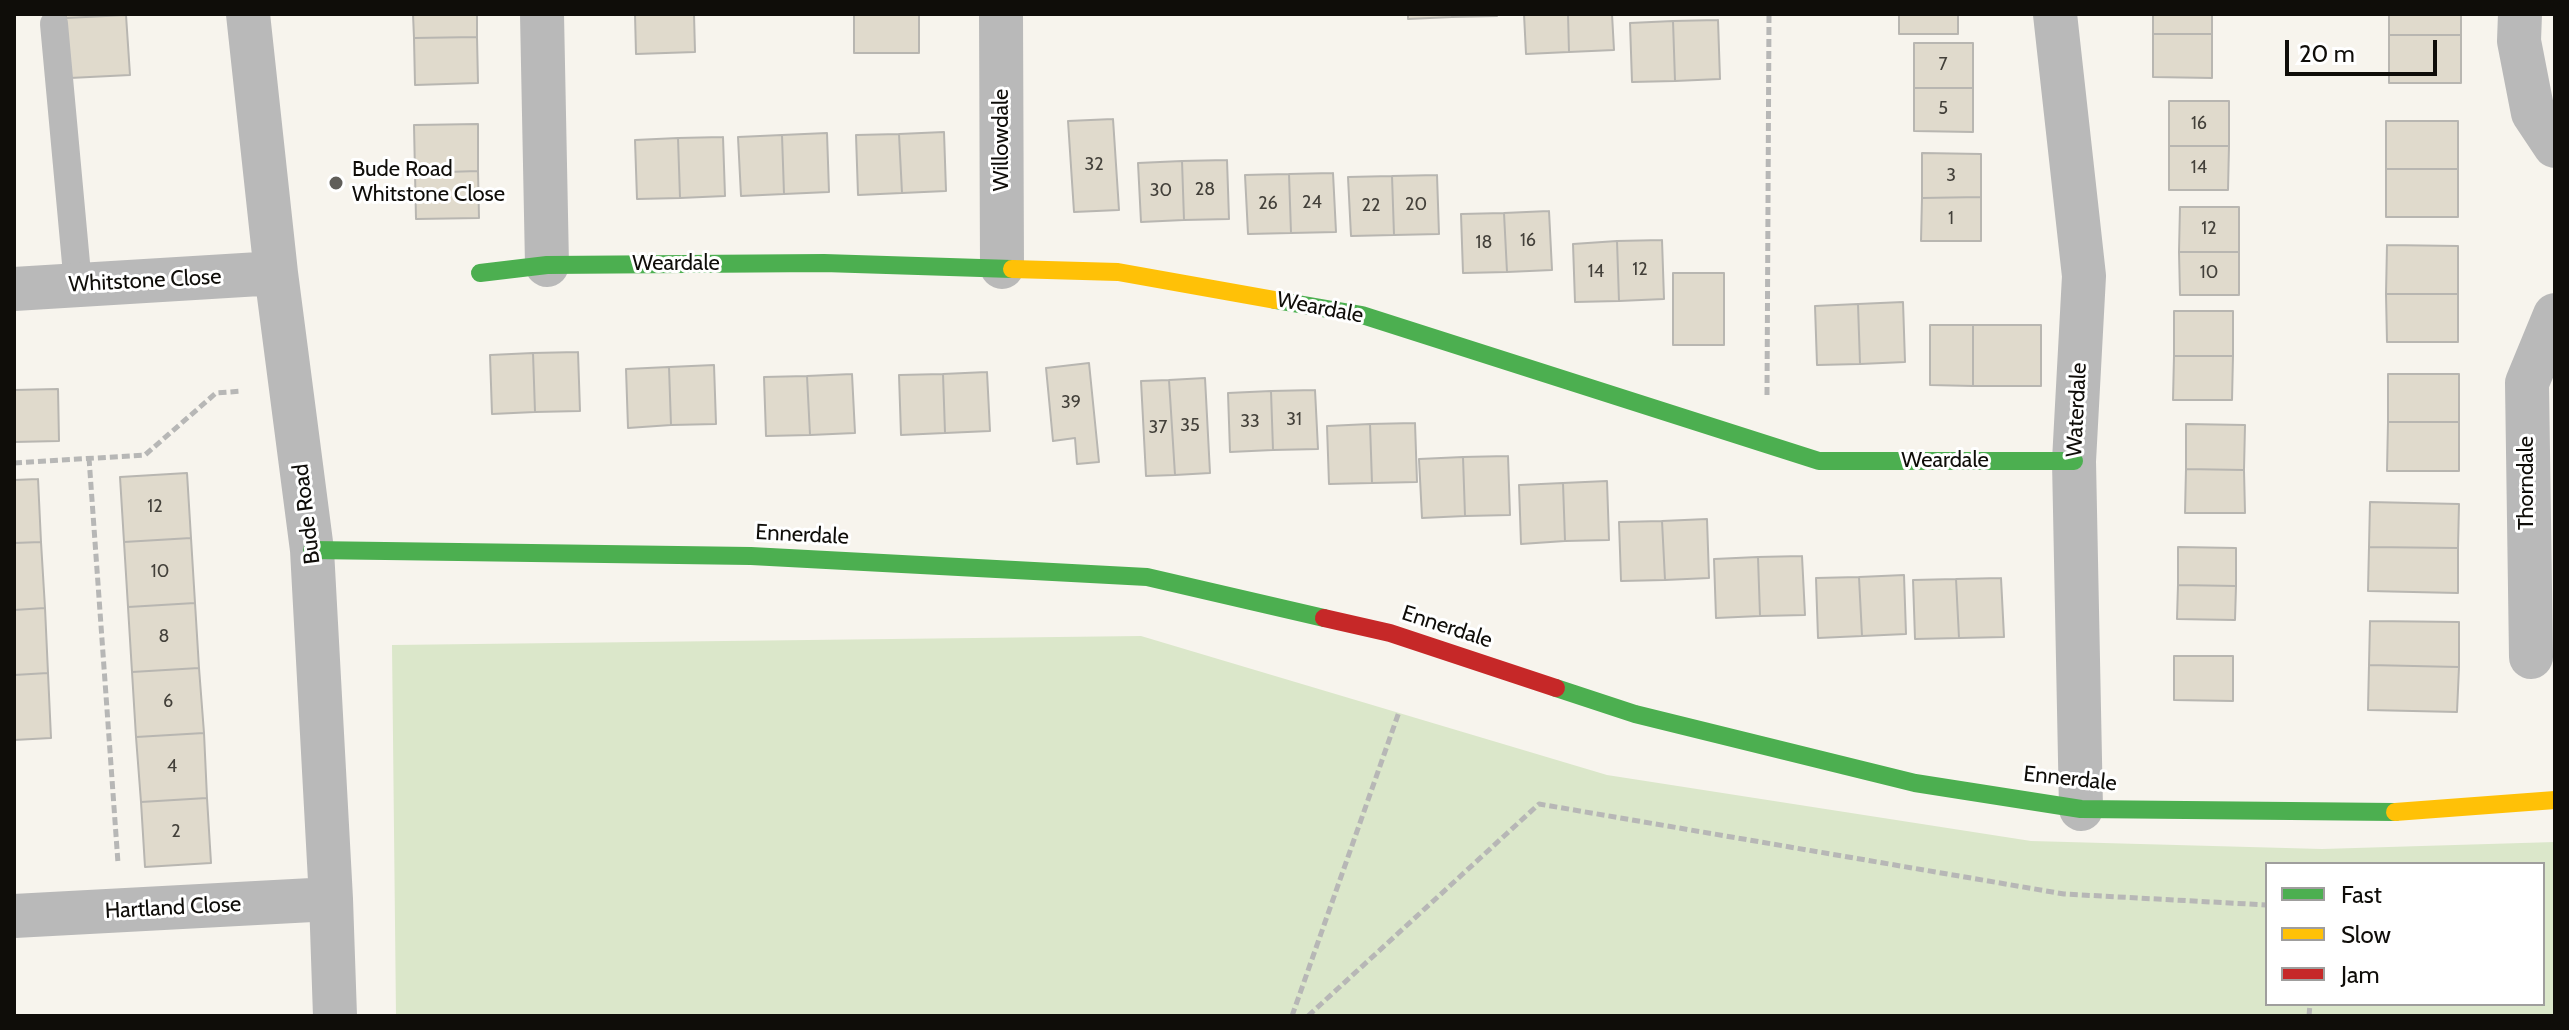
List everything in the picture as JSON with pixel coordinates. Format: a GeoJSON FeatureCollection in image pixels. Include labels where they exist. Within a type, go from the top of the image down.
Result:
{"type":"FeatureCollection","features":[{"type":"Feature","properties":{"kind":"street","name":"Bude Road"},"geometry":{"type":"LineString","coordinates":[[248,14],[276,273],[312,550],[335,1016]]}},
{"type":"Feature","properties":{"kind":"street"},"geometry":{"type":"LineString","coordinates":[[542,14],[547,265]]}},
{"type":"Feature","properties":{"kind":"street","name":"Willowdale"},"geometry":{"type":"LineString","coordinates":[[1001,14],[1002,267]]}},
{"type":"Feature","properties":{"kind":"street","name":"Waterdale"},"geometry":{"type":"LineString","coordinates":[[2055,14],[2084,276],[2074,461],[2081,809]]}},
{"type":"Feature","properties":{"kind":"street"},"geometry":{"type":"LineString","coordinates":[[2520,14],[2519,41],[2533,113],[2555,146]]}},
{"type":"Feature","properties":{"kind":"street","name":"Weardale"},"geometry":{"type":"LineString","coordinates":[[480,273],[547,265],[824,263],[1118,272],[1362,315],[1819,461],[2074,461]]}},
{"type":"Feature","properties":{"kind":"street","name":"Whitstone Close"},"geometry":{"type":"LineString","coordinates":[[14,289],[276,273]]}},
{"type":"Feature","properties":{"kind":"street","name":"Thorndale"},"geometry":{"type":"LineString","coordinates":[[2531,657],[2527,383],[2555,315]]}},
{"type":"Feature","properties":{"kind":"street","name":"Ennerdale"},"geometry":{"type":"LineString","coordinates":[[312,550],[751,556],[1147,577],[1390,633],[1635,714],[1915,783],[2081,809],[2377,813],[2555,800]]}},
{"type":"Feature","properties":{"kind":"street","name":"Hartland Close"},"geometry":{"type":"LineString","coordinates":[[14,916],[331,899]]}},
{"type":"Feature","properties":{"kind":"lane"},"geometry":{"type":"LineString","coordinates":[[54,24],[78,285]]}},
{"type":"Feature","properties":{"kind":"path"},"geometry":{"type":"LineString","coordinates":[[1766,444],[1769,14]]}},
{"type":"Feature","properties":{"kind":"path"},"geometry":{"type":"LineString","coordinates":[[14,463],[145,455],[216,393],[291,387]]}},
{"type":"Feature","properties":{"kind":"path"},"geometry":{"type":"LineString","coordinates":[[89,458],[118,868]]}},
{"type":"Feature","properties":{"kind":"path"},"geometry":{"type":"LineString","coordinates":[[1292,1016],[1399,712]]}},
{"type":"Feature","properties":{"kind":"path"},"geometry":{"type":"LineString","coordinates":[[1308,1016],[1539,804],[2064,894],[2265,905]]}},
{"type":"Feature","properties":{"kind":"green space"},"geometry":{"type":"Polygon","coordinates":[[[1141,636],[1607,775],[2031,841],[2322,849],[2555,842],[2555,1016],[396,1016],[392,645],[1141,636]]]}},
{"type":"Feature","properties":{"kind":"building"},"geometry":{"type":"Polygon","coordinates":[[[66,14],[126,14],[126,15],[66,18],[66,14]]]}},
{"type":"Feature","properties":{"kind":"building"},"geometry":{"type":"Polygon","coordinates":[[[413,14],[477,14],[477,37],[414,38],[413,14]]]}},
{"type":"Feature","properties":{"kind":"building"},"geometry":{"type":"Polygon","coordinates":[[[635,14],[694,14],[695,52],[636,54],[635,14]]]}},
{"type":"Feature","properties":{"kind":"building"},"geometry":{"type":"Polygon","coordinates":[[[919,14],[919,53],[854,53],[854,15],[919,14]]]}},
{"type":"Feature","properties":{"kind":"building"},"geometry":{"type":"Polygon","coordinates":[[[1408,14],[1452,14],[1452,17],[1408,19],[1408,14]]]}},
{"type":"Feature","properties":{"kind":"building"},"geometry":{"type":"Polygon","coordinates":[[[1452,14],[1497,14],[1497,16],[1452,17],[1452,14]]]}},
{"type":"Feature","properties":{"kind":"building"},"geometry":{"type":"Polygon","coordinates":[[[1524,14],[1568,14],[1569,52],[1526,54],[1524,14]]]}},
{"type":"Feature","properties":{"kind":"building"},"geometry":{"type":"Polygon","coordinates":[[[1568,14],[1612,14],[1614,50],[1569,52],[1568,14]]]}},
{"type":"Feature","properties":{"kind":"building"},"geometry":{"type":"Polygon","coordinates":[[[1899,14],[1958,14],[1958,34],[1899,34],[1899,14]]]}},
{"type":"Feature","properties":{"kind":"building"},"geometry":{"type":"Polygon","coordinates":[[[2153,14],[2212,14],[2212,34],[2153,34],[2153,14]]]}},
{"type":"Feature","properties":{"kind":"building"},"geometry":{"type":"Polygon","coordinates":[[[2389,14],[2461,14],[2461,35],[2389,35],[2389,14]]]}},
{"type":"Feature","properties":{"kind":"building"},"geometry":{"type":"Polygon","coordinates":[[[126,15],[130,75],[70,78],[66,18],[126,15]]]}},
{"type":"Feature","properties":{"kind":"building"},"geometry":{"type":"Polygon","coordinates":[[[1718,20],[1720,79],[1675,81],[1673,21],[1718,20]]]}},
{"type":"Feature","properties":{"kind":"building"},"geometry":{"type":"Polygon","coordinates":[[[1673,21],[1675,81],[1632,82],[1630,23],[1673,21]]]}},
{"type":"Feature","properties":{"kind":"building"},"geometry":{"type":"Polygon","coordinates":[[[2153,34],[2212,34],[2212,78],[2153,77],[2153,34]]]}},
{"type":"Feature","properties":{"kind":"building"},"geometry":{"type":"Polygon","coordinates":[[[2389,35],[2461,35],[2461,83],[2389,83],[2389,35]]]}},
{"type":"Feature","properties":{"kind":"building"},"geometry":{"type":"Polygon","coordinates":[[[477,37],[478,83],[415,85],[414,38],[477,37]]]}},
{"type":"Feature","properties":{"kind":"building"},"geometry":{"type":"Polygon","coordinates":[[[1914,43],[1973,43],[1973,88],[1914,88],[1914,43]]]}},
{"type":"Feature","properties":{"kind":"building"},"geometry":{"type":"Polygon","coordinates":[[[1914,88],[1973,88],[1973,132],[1914,131],[1914,88]]]}},
{"type":"Feature","properties":{"kind":"building"},"geometry":{"type":"Polygon","coordinates":[[[2169,101],[2229,101],[2229,146],[2169,146],[2169,101]]]}},
{"type":"Feature","properties":{"kind":"building"},"geometry":{"type":"Polygon","coordinates":[[[1113,119],[1119,210],[1074,212],[1068,121],[1113,119]]]}},
{"type":"Feature","properties":{"kind":"building"},"geometry":{"type":"Polygon","coordinates":[[[2386,121],[2458,121],[2458,169],[2386,169],[2386,121]]]}},
{"type":"Feature","properties":{"kind":"building"},"geometry":{"type":"Polygon","coordinates":[[[478,124],[478,171],[415,173],[414,125],[478,124]]]}},
{"type":"Feature","properties":{"kind":"building"},"geometry":{"type":"Polygon","coordinates":[[[944,132],[946,191],[902,193],[899,134],[944,132]]]}},
{"type":"Feature","properties":{"kind":"building"},"geometry":{"type":"Polygon","coordinates":[[[827,133],[829,192],[784,194],[782,135],[827,133]]]}},
{"type":"Feature","properties":{"kind":"building"},"geometry":{"type":"Polygon","coordinates":[[[899,134],[902,193],[858,195],[856,135],[899,134]]]}},
{"type":"Feature","properties":{"kind":"building"},"geometry":{"type":"Polygon","coordinates":[[[782,135],[784,194],[741,196],[738,137],[782,135]]]}},
{"type":"Feature","properties":{"kind":"building"},"geometry":{"type":"Polygon","coordinates":[[[723,137],[725,196],[680,198],[678,138],[723,137]]]}},
{"type":"Feature","properties":{"kind":"building"},"geometry":{"type":"Polygon","coordinates":[[[678,138],[680,198],[637,199],[635,140],[678,138]]]}},
{"type":"Feature","properties":{"kind":"building"},"geometry":{"type":"Polygon","coordinates":[[[2169,146],[2229,146],[2228,190],[2169,190],[2169,146]]]}},
{"type":"Feature","properties":{"kind":"building"},"geometry":{"type":"Polygon","coordinates":[[[1922,153],[1981,154],[1981,197],[1922,198],[1922,153]]]}},
{"type":"Feature","properties":{"kind":"building"},"geometry":{"type":"Polygon","coordinates":[[[1227,160],[1229,219],[1184,220],[1182,161],[1227,160]]]}},
{"type":"Feature","properties":{"kind":"building"},"geometry":{"type":"Polygon","coordinates":[[[1182,161],[1184,220],[1141,222],[1138,163],[1182,161]]]}},
{"type":"Feature","properties":{"kind":"building"},"geometry":{"type":"Polygon","coordinates":[[[2386,169],[2458,169],[2458,217],[2386,217],[2386,169]]]}},
{"type":"Feature","properties":{"kind":"building"},"geometry":{"type":"Polygon","coordinates":[[[478,171],[479,218],[416,219],[415,173],[478,171]]]}},
{"type":"Feature","properties":{"kind":"building"},"geometry":{"type":"Polygon","coordinates":[[[1333,173],[1336,232],[1291,233],[1289,174],[1333,173]]]}},
{"type":"Feature","properties":{"kind":"building"},"geometry":{"type":"Polygon","coordinates":[[[1289,174],[1291,233],[1248,234],[1245,175],[1289,174]]]}},
{"type":"Feature","properties":{"kind":"building"},"geometry":{"type":"Polygon","coordinates":[[[1437,175],[1439,234],[1394,235],[1392,176],[1437,175]]]}},
{"type":"Feature","properties":{"kind":"building"},"geometry":{"type":"Polygon","coordinates":[[[1392,176],[1394,235],[1351,236],[1348,177],[1392,176]]]}},
{"type":"Feature","properties":{"kind":"building"},"geometry":{"type":"Polygon","coordinates":[[[1981,197],[1981,241],[1921,241],[1922,198],[1981,197]]]}},
{"type":"Feature","properties":{"kind":"building"},"geometry":{"type":"Polygon","coordinates":[[[2180,207],[2239,207],[2239,252],[2179,252],[2180,207]]]}},
{"type":"Feature","properties":{"kind":"building"},"geometry":{"type":"Polygon","coordinates":[[[1549,211],[1552,270],[1507,272],[1504,213],[1549,211]]]}},
{"type":"Feature","properties":{"kind":"building"},"geometry":{"type":"Polygon","coordinates":[[[1504,213],[1507,272],[1463,273],[1461,214],[1504,213]]]}},
{"type":"Feature","properties":{"kind":"building"},"geometry":{"type":"Polygon","coordinates":[[[1662,240],[1664,299],[1619,301],[1617,241],[1662,240]]]}},
{"type":"Feature","properties":{"kind":"building"},"geometry":{"type":"Polygon","coordinates":[[[1617,241],[1619,301],[1575,302],[1573,244],[1617,241]]]}},
{"type":"Feature","properties":{"kind":"building"},"geometry":{"type":"Polygon","coordinates":[[[2387,245],[2458,246],[2458,294],[2386,294],[2387,245]]]}},
{"type":"Feature","properties":{"kind":"building"},"geometry":{"type":"Polygon","coordinates":[[[2179,252],[2239,252],[2239,295],[2180,295],[2179,252]]]}},
{"type":"Feature","properties":{"kind":"building"},"geometry":{"type":"Polygon","coordinates":[[[1673,273],[1724,273],[1724,345],[1673,345],[1673,273]]]}},
{"type":"Feature","properties":{"kind":"building"},"geometry":{"type":"Polygon","coordinates":[[[2386,294],[2458,294],[2458,342],[2387,342],[2386,294]]]}},
{"type":"Feature","properties":{"kind":"building"},"geometry":{"type":"Polygon","coordinates":[[[1903,302],[1905,362],[1860,364],[1858,304],[1903,302]]]}},
{"type":"Feature","properties":{"kind":"building"},"geometry":{"type":"Polygon","coordinates":[[[1858,304],[1860,364],[1817,365],[1815,306],[1858,304]]]}},
{"type":"Feature","properties":{"kind":"building"},"geometry":{"type":"Polygon","coordinates":[[[2174,311],[2233,311],[2233,356],[2174,356],[2174,311]]]}},
{"type":"Feature","properties":{"kind":"building"},"geometry":{"type":"Polygon","coordinates":[[[1930,325],[1973,325],[1973,386],[1930,385],[1930,325]]]}},
{"type":"Feature","properties":{"kind":"building"},"geometry":{"type":"Polygon","coordinates":[[[1973,325],[2041,325],[2041,386],[1973,386],[1973,325]]]}},
{"type":"Feature","properties":{"kind":"building"},"geometry":{"type":"Polygon","coordinates":[[[578,352],[580,411],[535,412],[533,353],[578,352]]]}},
{"type":"Feature","properties":{"kind":"building"},"geometry":{"type":"Polygon","coordinates":[[[533,353],[535,412],[492,414],[490,355],[533,353]]]}},
{"type":"Feature","properties":{"kind":"building"},"geometry":{"type":"Polygon","coordinates":[[[2174,356],[2233,356],[2232,400],[2173,400],[2174,356]]]}},
{"type":"Feature","properties":{"kind":"building"},"geometry":{"type":"Polygon","coordinates":[[[1089,363],[1099,462],[1077,464],[1075,438],[1053,441],[1046,368],[1089,363]]]}},
{"type":"Feature","properties":{"kind":"building"},"geometry":{"type":"Polygon","coordinates":[[[714,365],[716,424],[671,425],[669,367],[714,365]]]}},
{"type":"Feature","properties":{"kind":"building"},"geometry":{"type":"Polygon","coordinates":[[[669,367],[671,425],[628,428],[626,369],[669,367]]]}},
{"type":"Feature","properties":{"kind":"building"},"geometry":{"type":"Polygon","coordinates":[[[987,372],[990,431],[945,433],[943,374],[987,372]]]}},
{"type":"Feature","properties":{"kind":"building"},"geometry":{"type":"Polygon","coordinates":[[[852,374],[855,433],[810,435],[807,376],[852,374]]]}},
{"type":"Feature","properties":{"kind":"building"},"geometry":{"type":"Polygon","coordinates":[[[943,374],[945,433],[901,435],[899,375],[943,374]]]}},
{"type":"Feature","properties":{"kind":"building"},"geometry":{"type":"Polygon","coordinates":[[[2388,374],[2459,374],[2459,422],[2388,422],[2388,374]]]}},
{"type":"Feature","properties":{"kind":"building"},"geometry":{"type":"Polygon","coordinates":[[[807,376],[810,435],[766,436],[764,377],[807,376]]]}},
{"type":"Feature","properties":{"kind":"building"},"geometry":{"type":"Polygon","coordinates":[[[1205,378],[1210,473],[1175,475],[1169,380],[1205,378]]]}},
{"type":"Feature","properties":{"kind":"building"},"geometry":{"type":"Polygon","coordinates":[[[1169,380],[1175,475],[1146,476],[1141,381],[1169,380]]]}},
{"type":"Feature","properties":{"kind":"building"},"geometry":{"type":"Polygon","coordinates":[[[58,389],[59,441],[14,442],[14,390],[58,389]]]}},
{"type":"Feature","properties":{"kind":"building"},"geometry":{"type":"Polygon","coordinates":[[[1315,390],[1318,449],[1273,450],[1271,391],[1315,390]]]}},
{"type":"Feature","properties":{"kind":"building"},"geometry":{"type":"Polygon","coordinates":[[[1271,391],[1273,450],[1230,452],[1228,393],[1271,391]]]}},
{"type":"Feature","properties":{"kind":"building"},"geometry":{"type":"Polygon","coordinates":[[[2388,422],[2459,422],[2459,471],[2387,471],[2388,422]]]}},
{"type":"Feature","properties":{"kind":"building"},"geometry":{"type":"Polygon","coordinates":[[[1415,423],[1417,482],[1372,483],[1370,424],[1415,423]]]}},
{"type":"Feature","properties":{"kind":"building"},"geometry":{"type":"Polygon","coordinates":[[[1370,424],[1372,483],[1329,484],[1327,426],[1370,424]]]}},
{"type":"Feature","properties":{"kind":"building"},"geometry":{"type":"Polygon","coordinates":[[[2186,424],[2245,425],[2244,470],[2186,469],[2186,424]]]}},
{"type":"Feature","properties":{"kind":"building"},"geometry":{"type":"Polygon","coordinates":[[[1508,456],[1510,515],[1465,516],[1463,457],[1508,456]]]}},
{"type":"Feature","properties":{"kind":"building"},"geometry":{"type":"Polygon","coordinates":[[[1463,457],[1465,516],[1422,518],[1419,459],[1463,457]]]}},
{"type":"Feature","properties":{"kind":"building"},"geometry":{"type":"Polygon","coordinates":[[[2186,469],[2244,470],[2245,513],[2185,513],[2186,469]]]}},
{"type":"Feature","properties":{"kind":"building"},"geometry":{"type":"Polygon","coordinates":[[[187,473],[191,538],[124,542],[120,477],[187,473]]]}},
{"type":"Feature","properties":{"kind":"building"},"geometry":{"type":"Polygon","coordinates":[[[38,479],[41,542],[14,543],[14,480],[38,479]]]}},
{"type":"Feature","properties":{"kind":"building"},"geometry":{"type":"Polygon","coordinates":[[[1607,481],[1609,540],[1565,541],[1563,483],[1607,481]]]}},
{"type":"Feature","properties":{"kind":"building"},"geometry":{"type":"Polygon","coordinates":[[[1563,483],[1565,541],[1521,544],[1519,485],[1563,483]]]}},
{"type":"Feature","properties":{"kind":"building"},"geometry":{"type":"Polygon","coordinates":[[[2370,502],[2459,504],[2458,548],[2369,547],[2370,502]]]}},
{"type":"Feature","properties":{"kind":"building"},"geometry":{"type":"Polygon","coordinates":[[[1707,519],[1709,578],[1665,580],[1662,521],[1707,519]]]}},
{"type":"Feature","properties":{"kind":"building"},"geometry":{"type":"Polygon","coordinates":[[[1662,521],[1665,580],[1621,581],[1619,522],[1662,521]]]}},
{"type":"Feature","properties":{"kind":"building"},"geometry":{"type":"Polygon","coordinates":[[[191,538],[195,603],[128,607],[124,542],[191,538]]]}},
{"type":"Feature","properties":{"kind":"building"},"geometry":{"type":"Polygon","coordinates":[[[41,542],[45,608],[14,610],[14,543],[41,542]]]}},
{"type":"Feature","properties":{"kind":"building"},"geometry":{"type":"Polygon","coordinates":[[[2178,547],[2236,548],[2236,586],[2178,585],[2178,547]]]}},
{"type":"Feature","properties":{"kind":"building"},"geometry":{"type":"Polygon","coordinates":[[[2369,547],[2458,548],[2458,593],[2368,591],[2369,547]]]}},
{"type":"Feature","properties":{"kind":"building"},"geometry":{"type":"Polygon","coordinates":[[[1802,556],[1805,615],[1760,616],[1758,557],[1802,556]]]}},
{"type":"Feature","properties":{"kind":"building"},"geometry":{"type":"Polygon","coordinates":[[[1758,557],[1760,616],[1716,618],[1714,559],[1758,557]]]}},
{"type":"Feature","properties":{"kind":"building"},"geometry":{"type":"Polygon","coordinates":[[[1904,575],[1906,634],[1862,636],[1859,577],[1904,575]]]}},
{"type":"Feature","properties":{"kind":"building"},"geometry":{"type":"Polygon","coordinates":[[[1859,577],[1862,636],[1818,638],[1816,578],[1859,577]]]}},
{"type":"Feature","properties":{"kind":"building"},"geometry":{"type":"Polygon","coordinates":[[[2001,578],[2004,637],[1959,638],[1956,579],[2001,578]]]}},
{"type":"Feature","properties":{"kind":"building"},"geometry":{"type":"Polygon","coordinates":[[[1956,579],[1959,638],[1915,639],[1913,580],[1956,579]]]}},
{"type":"Feature","properties":{"kind":"building"},"geometry":{"type":"Polygon","coordinates":[[[2178,585],[2236,586],[2235,620],[2177,619],[2178,585]]]}},
{"type":"Feature","properties":{"kind":"building"},"geometry":{"type":"Polygon","coordinates":[[[195,603],[199,668],[132,672],[128,607],[195,603]]]}},
{"type":"Feature","properties":{"kind":"building"},"geometry":{"type":"Polygon","coordinates":[[[45,608],[48,673],[14,675],[14,610],[45,608]]]}},
{"type":"Feature","properties":{"kind":"building"},"geometry":{"type":"Polygon","coordinates":[[[2370,621],[2459,622],[2459,667],[2369,665],[2370,621]]]}},
{"type":"Feature","properties":{"kind":"building"},"geometry":{"type":"Polygon","coordinates":[[[2174,656],[2233,656],[2233,701],[2174,700],[2174,656]]]}},
{"type":"Feature","properties":{"kind":"building"},"geometry":{"type":"Polygon","coordinates":[[[2369,665],[2459,667],[2457,712],[2368,710],[2369,665]]]}},
{"type":"Feature","properties":{"kind":"building"},"geometry":{"type":"Polygon","coordinates":[[[199,668],[204,733],[136,737],[132,672],[199,668]]]}},
{"type":"Feature","properties":{"kind":"building"},"geometry":{"type":"Polygon","coordinates":[[[48,673],[51,738],[14,740],[14,675],[48,673]]]}},
{"type":"Feature","properties":{"kind":"building"},"geometry":{"type":"Polygon","coordinates":[[[204,733],[207,798],[141,802],[136,737],[204,733]]]}},
{"type":"Feature","properties":{"kind":"building"},"geometry":{"type":"Polygon","coordinates":[[[207,798],[211,863],[145,867],[141,802],[207,798]]]}},
{"type":"Feature","properties":{"kind":"traffic: fast"},"geometry":{"type":"LineString","coordinates":[[480,273],[547,265],[824,263],[1012,269]]}},
{"type":"Feature","properties":{"kind":"traffic: fast"},"geometry":{"type":"LineString","coordinates":[[1275,300],[1362,315],[1819,461],[2074,461]]}},
{"type":"Feature","properties":{"kind":"traffic: fast"},"geometry":{"type":"LineString","coordinates":[[312,550],[751,556],[1147,577],[1324,618]]}},
{"type":"Feature","properties":{"kind":"traffic: fast"},"geometry":{"type":"LineString","coordinates":[[1556,688],[1635,714],[1915,783],[2081,809],[2395,812]]}},
{"type":"Feature","properties":{"kind":"traffic: slow"},"geometry":{"type":"LineString","coordinates":[[1012,269],[1118,272],[1275,300]]}},
{"type":"Feature","properties":{"kind":"traffic: slow"},"geometry":{"type":"LineString","coordinates":[[2395,812],[2555,800]]}},
{"type":"Feature","properties":{"kind":"traffic: jam"},"geometry":{"type":"LineString","coordinates":[[1324,618],[1390,633],[1556,688]]}},
{"type":"Feature","properties":{"kind":"place","name":"Bude Road Whitstone Close"},"geometry":{"type":"Point","coordinates":[336,183]}}]}
